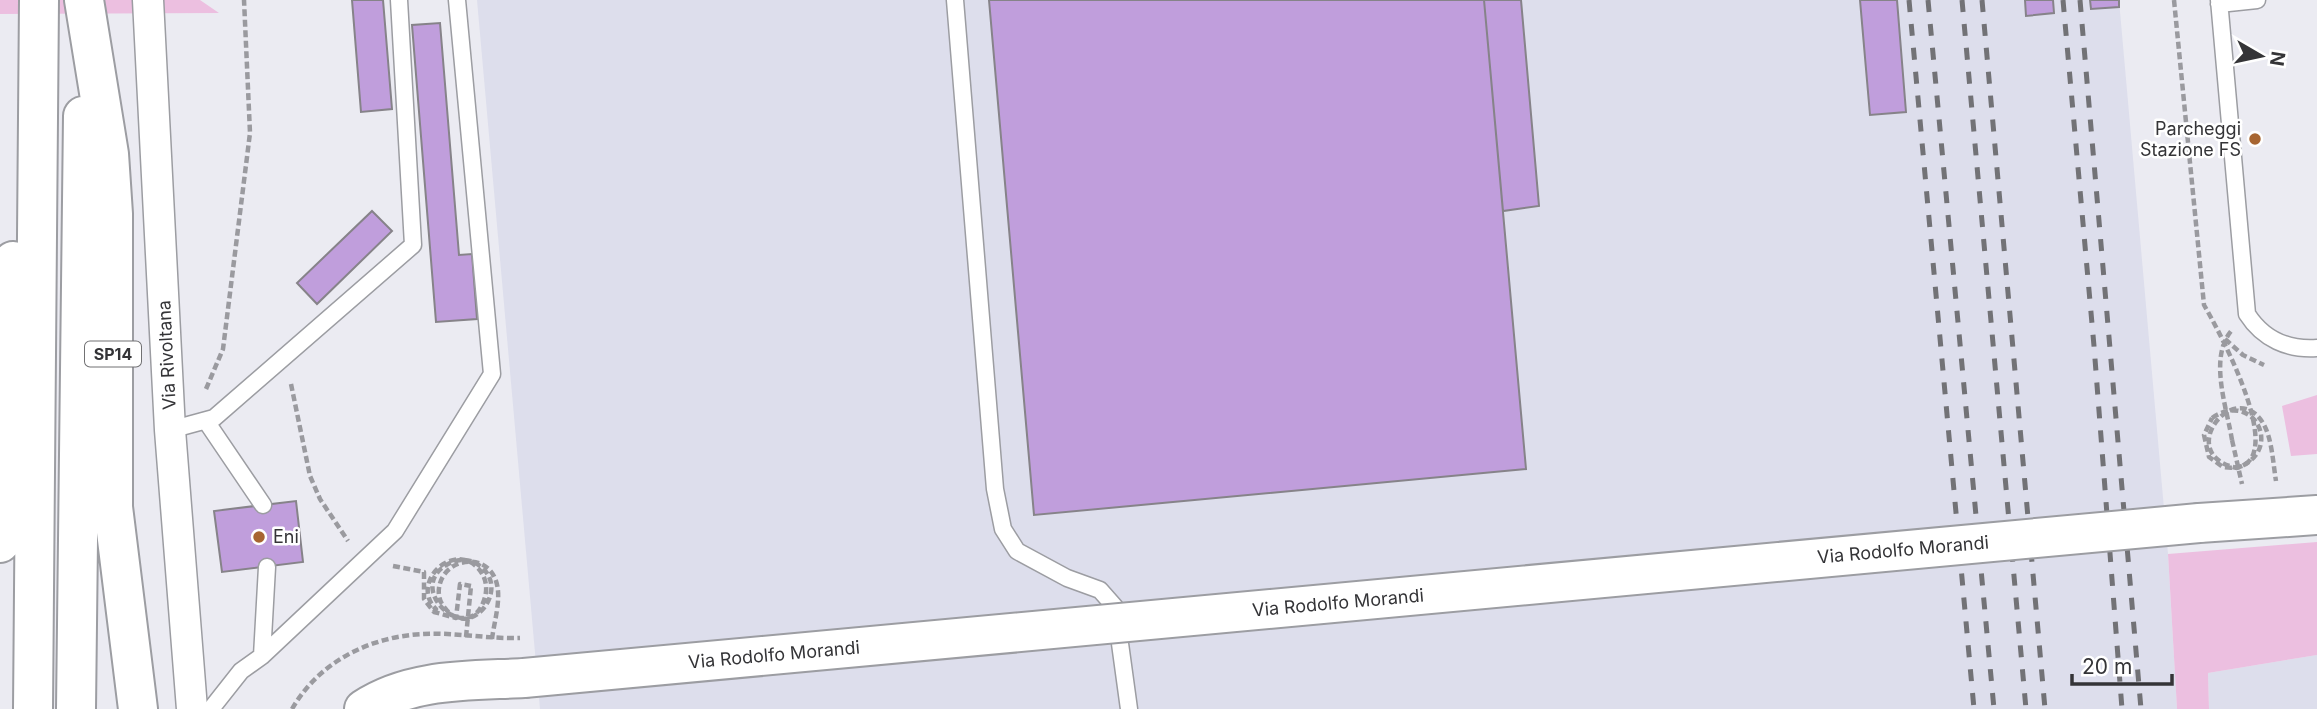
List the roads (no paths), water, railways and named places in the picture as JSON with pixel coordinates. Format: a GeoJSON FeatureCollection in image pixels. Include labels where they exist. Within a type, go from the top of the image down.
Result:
{"type":"FeatureCollection","features":[{"type":"Feature","properties":{"kind":"main road"},"geometry":{"type":"LineString","coordinates":[[33,709],[39,0]]}},
{"type":"Feature","properties":{"kind":"main road","name":"SP14"},"geometry":{"type":"LineString","coordinates":[[76,709],[84,0]]}},
{"type":"Feature","properties":{"kind":"main road","name":"SP14"},"geometry":{"type":"LineString","coordinates":[[84,0],[108,154],[113,214],[113,507],[138,709]]}},
{"type":"Feature","properties":{"kind":"main road"},"geometry":{"type":"LineString","coordinates":[[0,543],[8,445],[12,275],[40,44]]}},
{"type":"Feature","properties":{"kind":"main road","name":"Via Rodolfo Morandi"},"geometry":{"type":"LineString","coordinates":[[364,709],[382,698],[425,685],[2199,523],[2317,515]]}},
{"type":"Feature","properties":{"kind":"street","name":"Via Rivoltana"},"geometry":{"type":"LineString","coordinates":[[148,0],[170,430],[192,709]]}},
{"type":"Feature","properties":{"kind":"lane"},"geometry":{"type":"LineString","coordinates":[[170,430],[206,421],[413,245],[399,0]]}},
{"type":"Feature","properties":{"kind":"lane"},"geometry":{"type":"LineString","coordinates":[[211,709],[241,671],[262,656],[395,531],[492,374],[457,0]]}},
{"type":"Feature","properties":{"kind":"lane"},"geometry":{"type":"LineString","coordinates":[[956,0],[995,489],[1003,529],[1017,551],[1108,595],[1119,618],[1129,709]]}},
{"type":"Feature","properties":{"kind":"lane"},"geometry":{"type":"LineString","coordinates":[[2257,0],[2219,2],[2247,314],[2255,327],[2269,338],[2297,349],[2317,348]]}},
{"type":"Feature","properties":{"kind":"lane"},"geometry":{"type":"LineString","coordinates":[[206,421],[263,505]]}},
{"type":"Feature","properties":{"kind":"lane"},"geometry":{"type":"LineString","coordinates":[[262,656],[267,567]]}},
{"type":"Feature","properties":{"kind":"railway"},"geometry":{"type":"LineString","coordinates":[[1909,0],[1974,709]]}},
{"type":"Feature","properties":{"kind":"railway"},"geometry":{"type":"LineString","coordinates":[[1928,0],[1994,709]]}},
{"type":"Feature","properties":{"kind":"railway"},"geometry":{"type":"LineString","coordinates":[[1962,0],[2026,709]]}},
{"type":"Feature","properties":{"kind":"railway"},"geometry":{"type":"LineString","coordinates":[[1982,0],[2045,709]]}},
{"type":"Feature","properties":{"kind":"railway"},"geometry":{"type":"LineString","coordinates":[[2063,0],[2094,346],[2122,709]]}},
{"type":"Feature","properties":{"kind":"railway"},"geometry":{"type":"LineString","coordinates":[[2080,0],[2141,709]]}},
{"type":"Feature","properties":{"kind":"place","name":"Parcheggi Stazione FS"},"geometry":{"type":"Point","coordinates":[2255,139]}},
{"type":"Feature","properties":{"kind":"place","name":"Eni"},"geometry":{"type":"Point","coordinates":[259,537]}}]}
